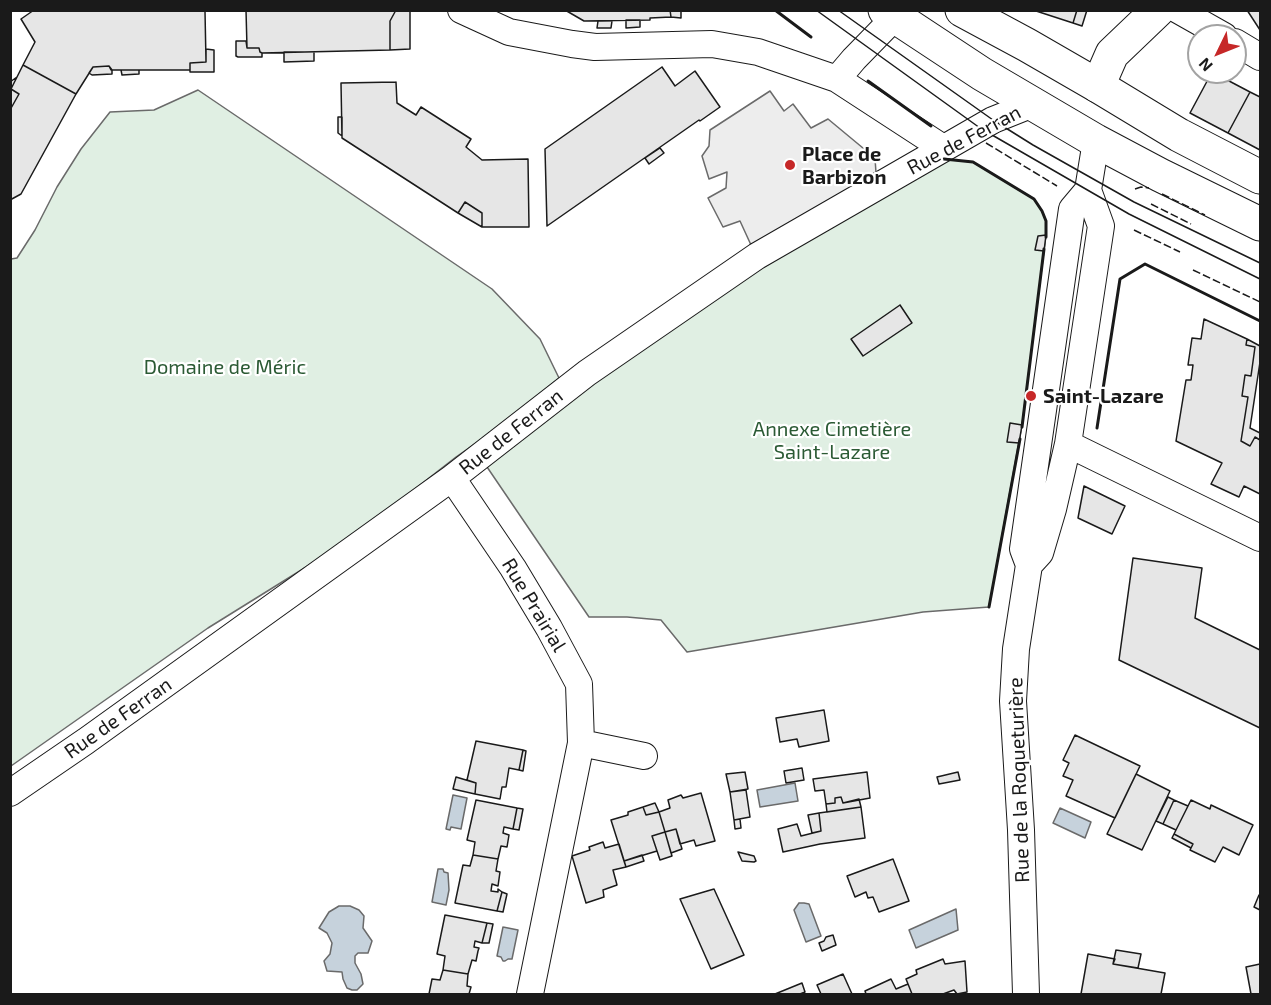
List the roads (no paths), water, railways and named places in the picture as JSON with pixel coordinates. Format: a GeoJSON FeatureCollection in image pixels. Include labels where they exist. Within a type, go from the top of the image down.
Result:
{"type":"FeatureCollection","features":[{"type":"Feature","properties":{"kind":"main road"},"geometry":{"type":"LineString","coordinates":[[962,10],[1027,45],[1179,135],[1260,177]]}},
{"type":"Feature","properties":{"kind":"main road"},"geometry":{"type":"LineString","coordinates":[[1096,141],[1098,86],[1112,54],[1158,10]]}},
{"type":"Feature","properties":{"kind":"main road"},"geometry":{"type":"LineString","coordinates":[[890,14],[982,74],[1096,141],[1260,224]]}},
{"type":"Feature","properties":{"kind":"main road"},"geometry":{"type":"LineString","coordinates":[[1033,104],[1098,86]]}},
{"type":"Feature","properties":{"kind":"street"},"geometry":{"type":"LineString","coordinates":[[461,10],[509,33],[572,44],[595,47],[712,44],[758,52],[837,79],[943,148]]}},
{"type":"Feature","properties":{"kind":"street"},"geometry":{"type":"LineString","coordinates":[[1178,10],[1203,24]]}},
{"type":"Feature","properties":{"kind":"street"},"geometry":{"type":"LineString","coordinates":[[837,79],[890,14]]}},
{"type":"Feature","properties":{"kind":"street"},"geometry":{"type":"LineString","coordinates":[[1247,49],[1260,57]]}},
{"type":"Feature","properties":{"kind":"street","name":"Rue de Ferran"},"geometry":{"type":"LineString","coordinates":[[10,793],[452,478],[586,373],[757,256],[993,120],[1033,104]]}},
{"type":"Feature","properties":{"kind":"street","name":"Rue de la Roqueturière"},"geometry":{"type":"LineString","coordinates":[[1029,566],[1040,554],[1068,444],[1101,226],[1088,190],[1096,141]]}},
{"type":"Feature","properties":{"kind":"street","name":"Rue de la Roqueturière"},"geometry":{"type":"LineString","coordinates":[[1026,994],[1021,830],[1013,702],[1016,649],[1029,566],[1023,549],[1072,209],[1088,190]]}},
{"type":"Feature","properties":{"kind":"street"},"geometry":{"type":"LineString","coordinates":[[1068,444],[1260,538]]}},
{"type":"Feature","properties":{"kind":"street","name":"Rue Prairial"},"geometry":{"type":"LineString","coordinates":[[452,478],[513,568],[579,684],[581,743],[530,994]]}},
{"type":"Feature","properties":{"kind":"street"},"geometry":{"type":"LineString","coordinates":[[581,743],[644,756]]}},
{"type":"Feature","properties":{"kind":"tram line"},"geometry":{"type":"LineString","coordinates":[[816,10],[980,128],[1129,214],[1260,279]]}},
{"type":"Feature","properties":{"kind":"tram line"},"geometry":{"type":"LineString","coordinates":[[838,10],[993,120],[1033,145],[1134,202],[1260,263]]}},
{"type":"Feature","properties":{"kind":"place","name":"Place de Barbizon"},"geometry":{"type":"Point","coordinates":[790,165]}},
{"type":"Feature","properties":{"kind":"place","name":"Saint-Lazare"},"geometry":{"type":"Point","coordinates":[1031,396]}},
{"type":"Feature","properties":{"kind":"park label","name":"Domaine de Méric"},"geometry":{"type":"Point","coordinates":[225,367]}},
{"type":"Feature","properties":{"kind":"park label","name":"Annexe Cimetière Saint-Lazare"},"geometry":{"type":"Point","coordinates":[832,440]}}]}
